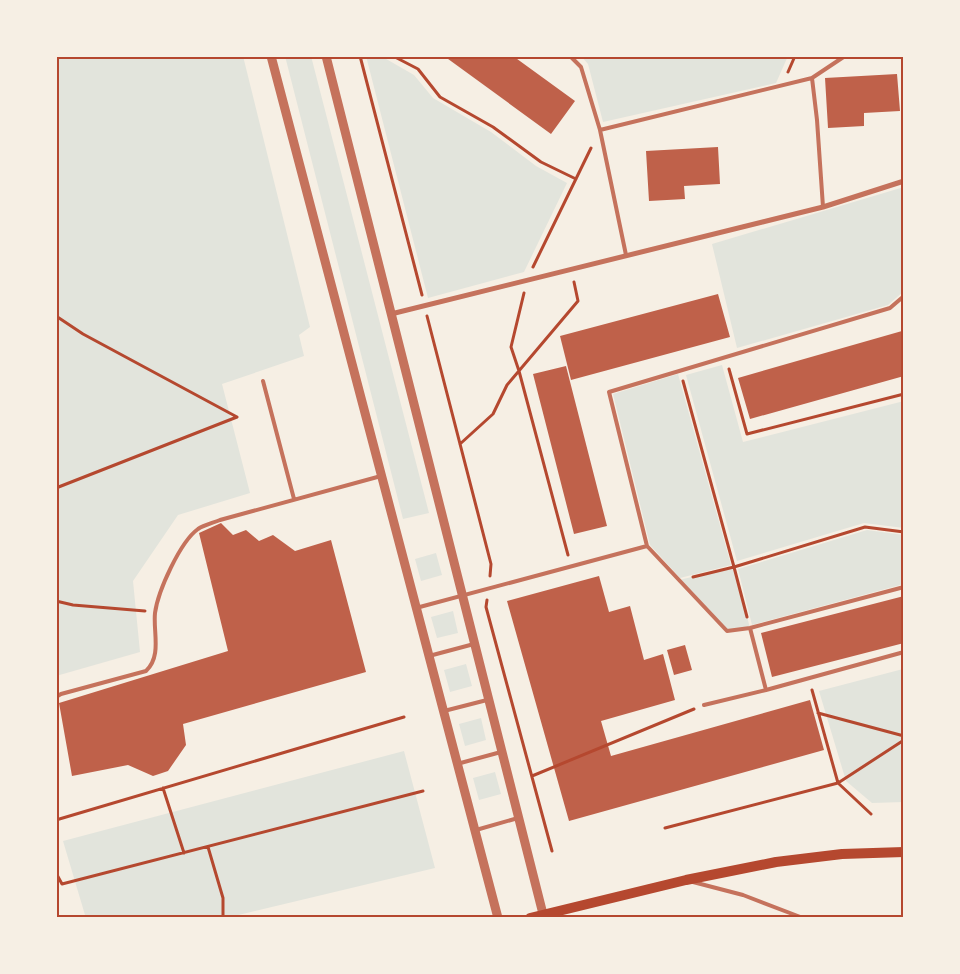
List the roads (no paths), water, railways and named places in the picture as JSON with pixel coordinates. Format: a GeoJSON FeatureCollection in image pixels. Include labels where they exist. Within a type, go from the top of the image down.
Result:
{"type":"FeatureCollection","features":[{"type":"Feature","properties":{"kind":"main road"},"geometry":{"type":"LineString","coordinates":[[530,918],[686,880],[776,862],[842,854],[904,852]]}},
{"type":"Feature","properties":{"kind":"street"},"geometry":{"type":"LineString","coordinates":[[271,56],[380,476],[498,918]]}},
{"type":"Feature","properties":{"kind":"street"},"geometry":{"type":"LineString","coordinates":[[326,56],[518,818],[544,914]]}},
{"type":"Feature","properties":{"kind":"street"},"geometry":{"type":"LineString","coordinates":[[391,314],[823,207],[904,181]]}},
{"type":"Feature","properties":{"kind":"lane"},"geometry":{"type":"LineString","coordinates":[[570,56],[581,67],[600,130],[626,256]]}},
{"type":"Feature","properties":{"kind":"lane"},"geometry":{"type":"LineString","coordinates":[[600,130],[812,78],[845,56]]}},
{"type":"Feature","properties":{"kind":"lane"},"geometry":{"type":"LineString","coordinates":[[812,78],[823,207]]}},
{"type":"Feature","properties":{"kind":"lane"},"geometry":{"type":"LineString","coordinates":[[904,296],[890,308],[609,392],[647,546],[727,631],[750,628],[904,587]]}},
{"type":"Feature","properties":{"kind":"lane"},"geometry":{"type":"LineString","coordinates":[[264,381],[294,499]]}},
{"type":"Feature","properties":{"kind":"lane"},"geometry":{"type":"LineString","coordinates":[[56,697],[146,670],[150,666],[156,654],[155,612],[168,572],[198,528],[220,520],[380,476]]}},
{"type":"Feature","properties":{"kind":"lane"},"geometry":{"type":"LineString","coordinates":[[416,608],[647,546]]}},
{"type":"Feature","properties":{"kind":"lane"},"geometry":{"type":"LineString","coordinates":[[750,628],[766,690]]}},
{"type":"Feature","properties":{"kind":"lane"},"geometry":{"type":"LineString","coordinates":[[428,656],[474,644]]}},
{"type":"Feature","properties":{"kind":"lane"},"geometry":{"type":"LineString","coordinates":[[704,705],[904,652]]}},
{"type":"Feature","properties":{"kind":"lane"},"geometry":{"type":"LineString","coordinates":[[444,711],[489,700]]}},
{"type":"Feature","properties":{"kind":"lane"},"geometry":{"type":"LineString","coordinates":[[457,764],[502,752]]}},
{"type":"Feature","properties":{"kind":"lane"},"geometry":{"type":"LineString","coordinates":[[474,830],[518,818]]}},
{"type":"Feature","properties":{"kind":"lane"},"geometry":{"type":"LineString","coordinates":[[686,880],[743,895],[803,918]]}}]}
